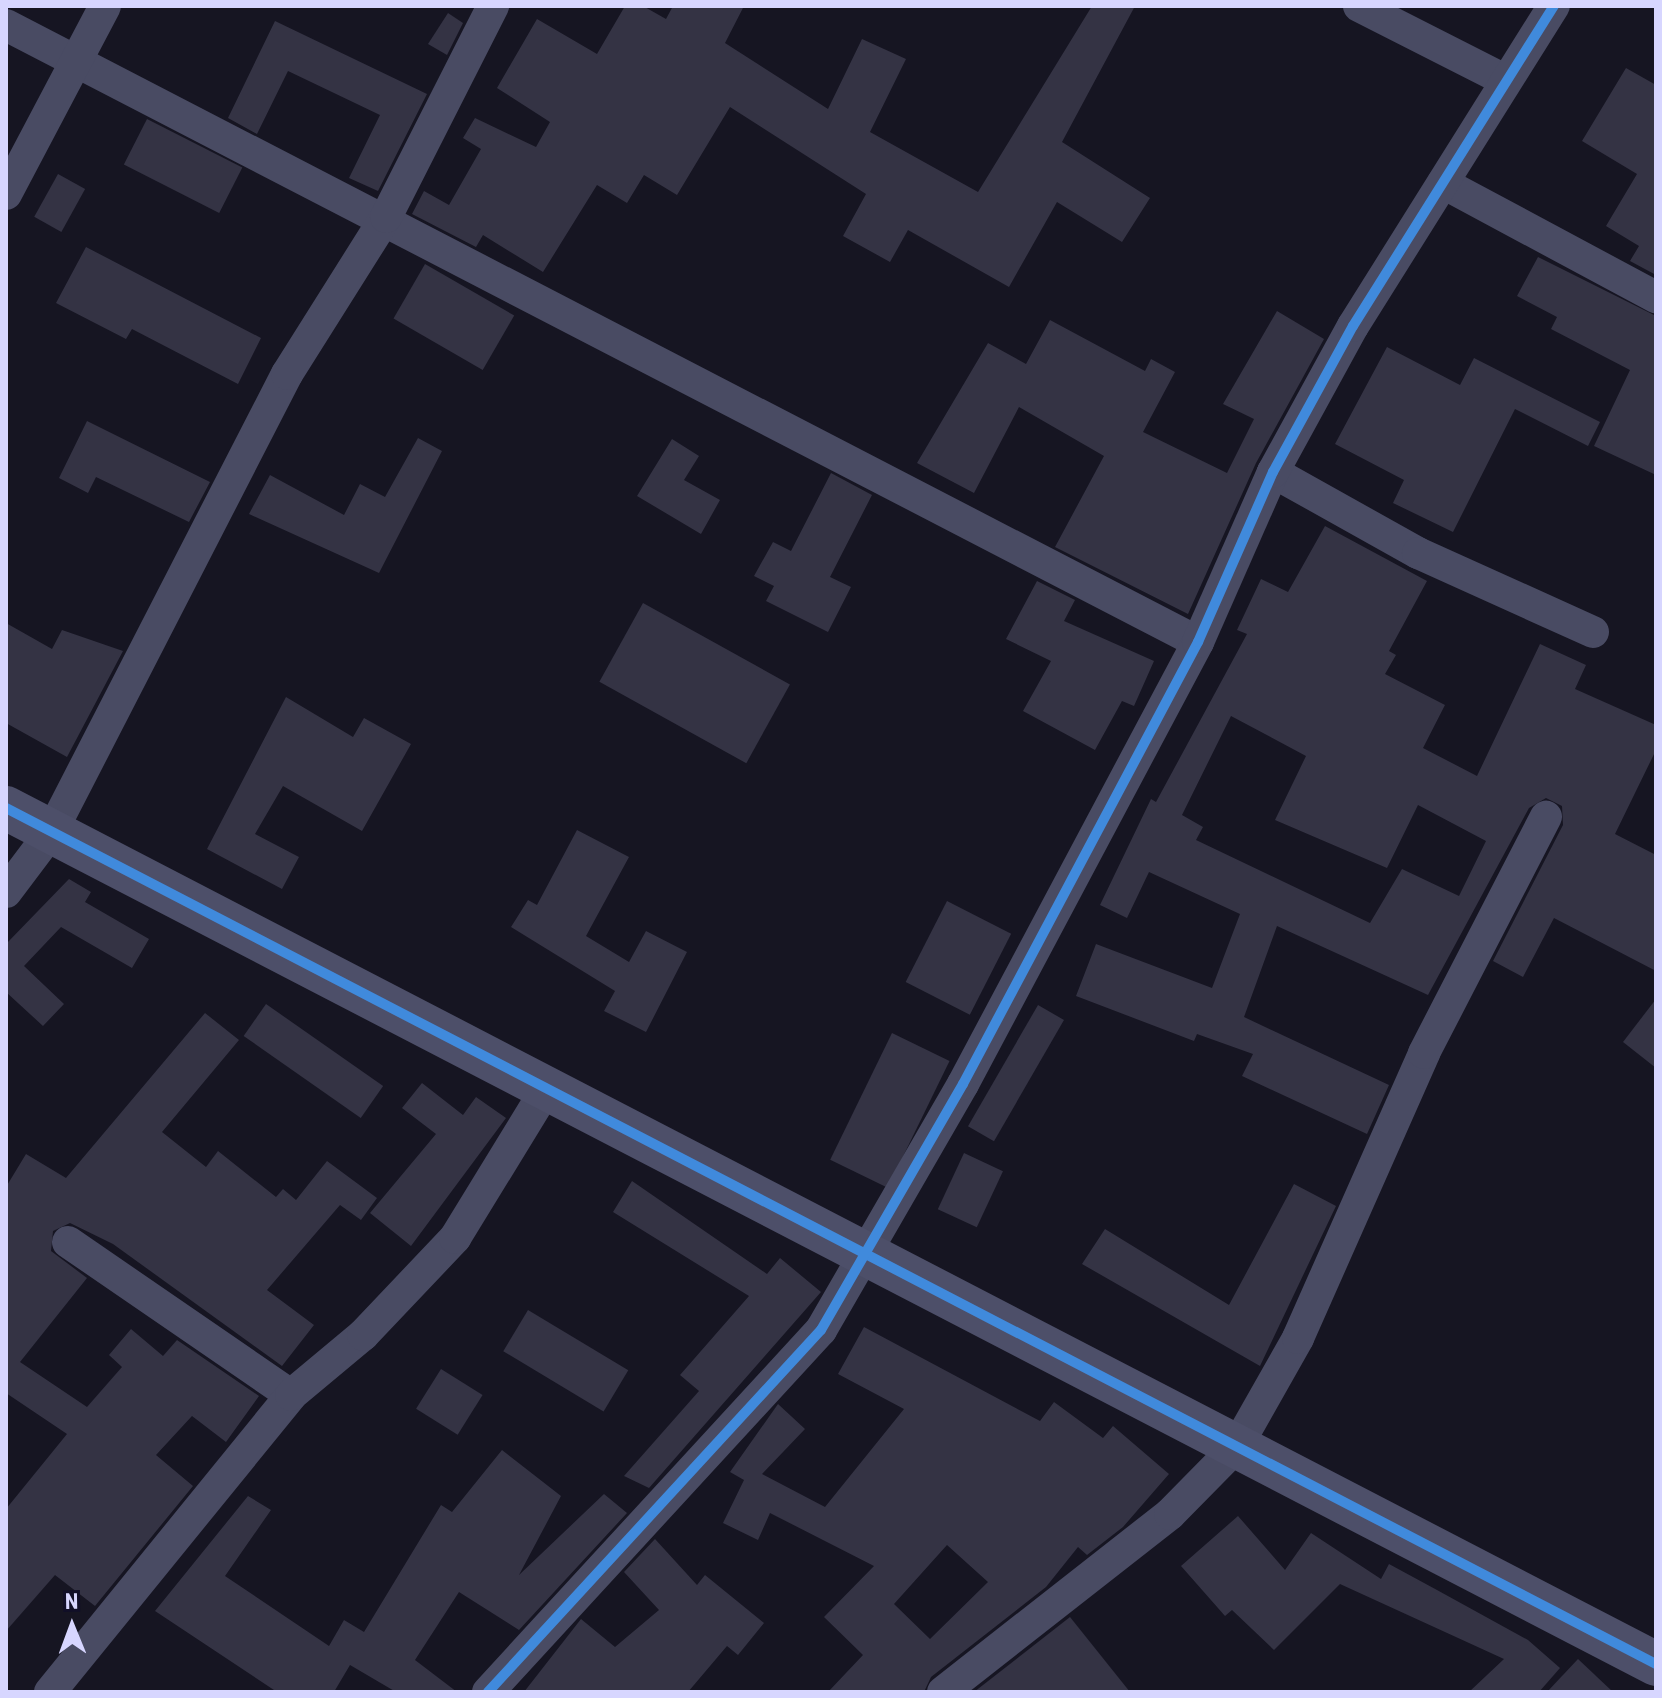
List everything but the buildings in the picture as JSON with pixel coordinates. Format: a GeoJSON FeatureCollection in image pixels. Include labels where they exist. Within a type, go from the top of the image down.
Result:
{"type":"FeatureCollection","features":[{"type":"Feature","properties":{"kind":"street"},"geometry":{"type":"LineString","coordinates":[[6,194],[105,6]]}},
{"type":"Feature","properties":{"kind":"street"},"geometry":{"type":"LineString","coordinates":[[6,892],[52,831],[287,374],[386,217],[493,6]]}},
{"type":"Feature","properties":{"kind":"street"},"geometry":{"type":"LineString","coordinates":[[1359,6],[1505,80]]}},
{"type":"Feature","properties":{"kind":"street"},"geometry":{"type":"LineString","coordinates":[[488,1692],[821,1330],[963,1084],[1198,642],[1273,472],[1505,80],[1554,6]]}},
{"type":"Feature","properties":{"kind":"street"},"geometry":{"type":"LineString","coordinates":[[6,25],[386,217],[1198,642]]}},
{"type":"Feature","properties":{"kind":"street"},"geometry":{"type":"LineString","coordinates":[[1443,183],[1656,297]]}},
{"type":"Feature","properties":{"kind":"street"},"geometry":{"type":"LineString","coordinates":[[1273,472],[1418,553],[1593,632]]}},
{"type":"Feature","properties":{"kind":"street"},"geometry":{"type":"LineString","coordinates":[[6,808],[547,1088],[866,1248],[1656,1664]]}},
{"type":"Feature","properties":{"kind":"street"},"geometry":{"type":"LineString","coordinates":[[945,1691],[1170,1514],[1237,1446],[1298,1338],[1424,1053],[1546,817]]}},
{"type":"Feature","properties":{"kind":"street"},"geometry":{"type":"LineString","coordinates":[[50,1692],[291,1395],[363,1335],[455,1238],[547,1088]]}},
{"type":"Feature","properties":{"kind":"street"},"geometry":{"type":"LineString","coordinates":[[68,1242],[291,1395]]}},
{"type":"Feature","properties":{"kind":"cycle path"},"geometry":{"type":"LineString","coordinates":[[488,1692],[821,1330],[963,1084],[1198,642],[1273,472],[1353,326],[1554,6]]}},
{"type":"Feature","properties":{"kind":"cycle path"},"geometry":{"type":"LineString","coordinates":[[6,808],[1656,1664]]}}]}
